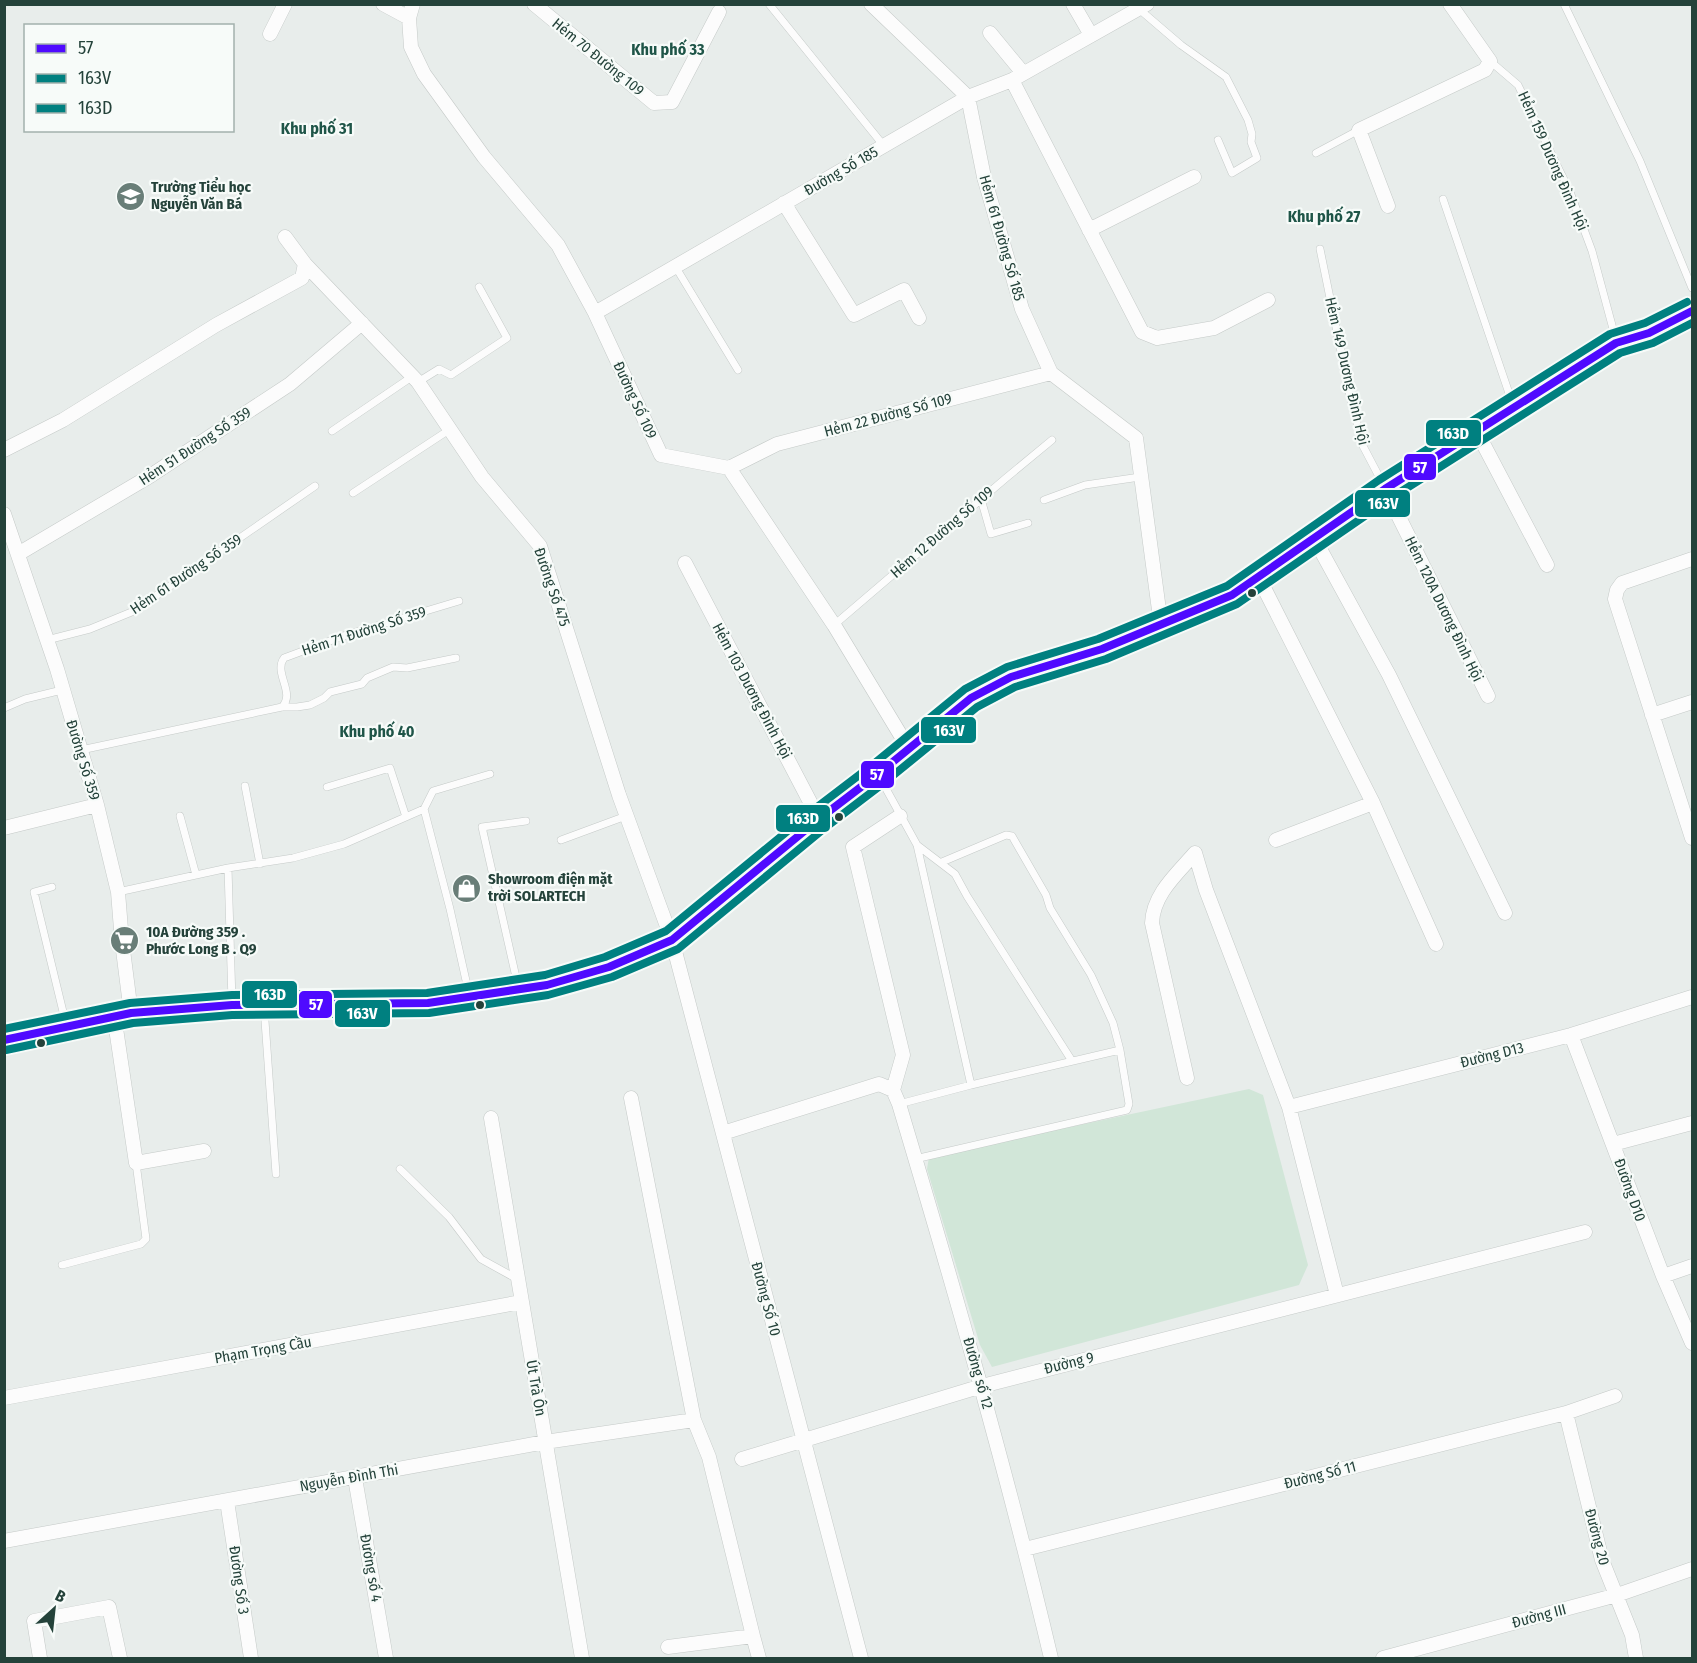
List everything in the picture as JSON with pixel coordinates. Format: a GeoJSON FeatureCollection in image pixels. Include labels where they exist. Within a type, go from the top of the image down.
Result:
{"type":"FeatureCollection","features":[{"type":"Feature","properties":{"kind":"street"},"geometry":{"type":"LineString","coordinates":[[270,34],[285,4]]}},
{"type":"Feature","properties":{"kind":"street"},"geometry":{"type":"LineString","coordinates":[[383,4],[411,11]]}},
{"type":"Feature","properties":{"kind":"street","name":"Hẻm 70 Đường 109"},"geometry":{"type":"LineString","coordinates":[[534,4],[654,103],[672,102],[720,12]]}},
{"type":"Feature","properties":{"kind":"street"},"geometry":{"type":"LineString","coordinates":[[871,4],[968,98]]}},
{"type":"Feature","properties":{"kind":"street"},"geometry":{"type":"LineString","coordinates":[[1073,4],[1091,35]]}},
{"type":"Feature","properties":{"kind":"street"},"geometry":{"type":"LineString","coordinates":[[1388,206],[1359,130],[1485,70],[1490,61],[1450,4]]}},
{"type":"Feature","properties":{"kind":"street","name":"Đường Số 185"},"geometry":{"type":"LineString","coordinates":[[595,313],[968,98],[1018,77],[1143,7]]}},
{"type":"Feature","properties":{"kind":"street","name":"Đường Số 109"},"geometry":{"type":"LineString","coordinates":[[411,11],[411,47],[424,74],[484,157],[558,246],[595,313],[661,455],[729,468]]}},
{"type":"Feature","properties":{"kind":"street"},"geometry":{"type":"LineString","coordinates":[[990,33],[1018,77],[1089,230],[1142,332],[1156,338],[1214,328],[1268,300]]}},
{"type":"Feature","properties":{"kind":"street","name":"Hẻm 61 Đường Số 185"},"geometry":{"type":"LineString","coordinates":[[968,98],[984,177],[1022,309],[1051,373]]}},
{"type":"Feature","properties":{"kind":"street"},"geometry":{"type":"LineString","coordinates":[[1089,230],[1194,177]]}},
{"type":"Feature","properties":{"kind":"street"},"geometry":{"type":"LineString","coordinates":[[784,203],[854,315],[904,290],[920,318]]}},
{"type":"Feature","properties":{"kind":"street","name":"Đường Số 475"},"geometry":{"type":"LineString","coordinates":[[285,237],[305,264],[415,379],[482,477],[540,546],[626,816],[672,940]]}},
{"type":"Feature","properties":{"kind":"street"},"geometry":{"type":"LineString","coordinates":[[5,447],[63,420],[216,325],[302,278],[305,264]]}},
{"type":"Feature","properties":{"kind":"street"},"geometry":{"type":"LineString","coordinates":[[4,1040],[122,1014],[232,1005],[428,1002],[547,985],[609,966],[672,940],[971,698],[1011,676],[1102,649],[1232,595],[1385,489],[1616,343],[1649,333],[1692,311]]}},
{"type":"Feature","properties":{"kind":"street","name":"Hẻm 51 Đường Số 359"},"geometry":{"type":"LineString","coordinates":[[18,554],[150,476],[290,384],[362,323]]}},
{"type":"Feature","properties":{"kind":"street"},"geometry":{"type":"LineString","coordinates":[[1051,373],[1136,438],[1161,625]]}},
{"type":"Feature","properties":{"kind":"street","name":"Hẻm 22 Đường Số 109"},"geometry":{"type":"LineString","coordinates":[[729,468],[777,444],[1051,373]]}},
{"type":"Feature","properties":{"kind":"street"},"geometry":{"type":"LineString","coordinates":[[1477,432],[1547,565]]}},
{"type":"Feature","properties":{"kind":"street"},"geometry":{"type":"LineString","coordinates":[[729,468],[834,626],[909,748]]}},
{"type":"Feature","properties":{"kind":"street","name":"Hẻm 120A Dương Đình Hội"},"geometry":{"type":"LineString","coordinates":[[1385,489],[1488,696]]}},
{"type":"Feature","properties":{"kind":"street","name":"Đường Số 359"},"geometry":{"type":"LineString","coordinates":[[4,514],[81,750],[118,892],[122,942],[122,1014],[136,1163]]}},
{"type":"Feature","properties":{"kind":"street"},"geometry":{"type":"LineString","coordinates":[[1314,538],[1389,675],[1505,913]]}},
{"type":"Feature","properties":{"kind":"street"},"geometry":{"type":"LineString","coordinates":[[1692,559],[1622,583],[1615,599],[1692,838]]}},
{"type":"Feature","properties":{"kind":"street","name":"Hẻm 103 Dương Đình Hội"},"geometry":{"type":"LineString","coordinates":[[685,563],[819,819]]}},
{"type":"Feature","properties":{"kind":"street"},"geometry":{"type":"LineString","coordinates":[[1258,576],[1373,802],[1436,944]]}},
{"type":"Feature","properties":{"kind":"street"},"geometry":{"type":"LineString","coordinates":[[1652,715],[1692,702]]}},
{"type":"Feature","properties":{"kind":"street"},"geometry":{"type":"LineString","coordinates":[[1276,840],[1373,802]]}},
{"type":"Feature","properties":{"kind":"street"},"geometry":{"type":"LineString","coordinates":[[4,828],[97,805]]}},
{"type":"Feature","properties":{"kind":"street"},"geometry":{"type":"LineString","coordinates":[[723,1133],[879,1084],[893,1090],[903,1056],[853,847],[900,816]]}},
{"type":"Feature","properties":{"kind":"street"},"geometry":{"type":"LineString","coordinates":[[1187,1078],[1152,923],[1152,912],[1160,894],[1195,853],[1206,890],[1289,1107],[1337,1295]]}},
{"type":"Feature","properties":{"kind":"street","name":"Đường Số 10"},"geometry":{"type":"LineString","coordinates":[[672,940],[861,1659]]}},
{"type":"Feature","properties":{"kind":"street","name":"Đường D13"},"geometry":{"type":"LineString","coordinates":[[1289,1107],[1571,1035],[1692,997]]}},
{"type":"Feature","properties":{"kind":"street","name":"Đường D10"},"geometry":{"type":"LineString","coordinates":[[1571,1035],[1663,1276],[1692,1343]]}},
{"type":"Feature","properties":{"kind":"street","name":"Đường số 12"},"geometry":{"type":"LineString","coordinates":[[893,1090],[982,1386],[1051,1659]]}},
{"type":"Feature","properties":{"kind":"street"},"geometry":{"type":"LineString","coordinates":[[631,1098],[694,1420],[709,1457],[759,1659]]}},
{"type":"Feature","properties":{"kind":"street","name":"Út Trà Ôn"},"geometry":{"type":"LineString","coordinates":[[490,1118],[582,1659]]}},
{"type":"Feature","properties":{"kind":"street"},"geometry":{"type":"LineString","coordinates":[[1613,1144],[1692,1123]]}},
{"type":"Feature","properties":{"kind":"street"},"geometry":{"type":"LineString","coordinates":[[136,1163],[204,1151]]}},
{"type":"Feature","properties":{"kind":"street","name":"Đường 9"},"geometry":{"type":"LineString","coordinates":[[742,1460],[982,1386],[1585,1232]]}},
{"type":"Feature","properties":{"kind":"street"},"geometry":{"type":"LineString","coordinates":[[1663,1276],[1692,1266]]}},
{"type":"Feature","properties":{"kind":"street","name":"Phạm Trọng Cầu"},"geometry":{"type":"LineString","coordinates":[[4,1398],[521,1302]]}},
{"type":"Feature","properties":{"kind":"street","name":"Đường Số 11"},"geometry":{"type":"LineString","coordinates":[[1025,1549],[1566,1413],[1615,1396]]}},
{"type":"Feature","properties":{"kind":"street","name":"Đường 20"},"geometry":{"type":"LineString","coordinates":[[1566,1413],[1602,1560],[1632,1635],[1636,1659]]}},
{"type":"Feature","properties":{"kind":"street","name":"Nguyễn Đình Thi"},"geometry":{"type":"LineString","coordinates":[[4,1541],[545,1442],[694,1420]]}},
{"type":"Feature","properties":{"kind":"street","name":"Đường số 4"},"geometry":{"type":"LineString","coordinates":[[355,1478],[386,1659]]}},
{"type":"Feature","properties":{"kind":"street","name":"Đường Số 3"},"geometry":{"type":"LineString","coordinates":[[227,1501],[251,1659]]}},
{"type":"Feature","properties":{"kind":"street","name":"Đường III"},"geometry":{"type":"LineString","coordinates":[[1383,1659],[1617,1595],[1692,1569]]}},
{"type":"Feature","properties":{"kind":"street"},"geometry":{"type":"LineString","coordinates":[[40,1659],[34,1621],[109,1607],[120,1659]]}},
{"type":"Feature","properties":{"kind":"street"},"geometry":{"type":"LineString","coordinates":[[668,1647],[753,1636]]}},
{"type":"Feature","properties":{"kind":"lane"},"geometry":{"type":"LineString","coordinates":[[769,4],[884,146]]}},
{"type":"Feature","properties":{"kind":"lane"},"geometry":{"type":"LineString","coordinates":[[1564,4],[1640,161],[1692,288]]}},
{"type":"Feature","properties":{"kind":"lane"},"geometry":{"type":"LineString","coordinates":[[1143,7],[1181,45],[1226,77],[1248,120],[1252,134],[1251,142],[1257,158],[1232,173],[1218,140]]}},
{"type":"Feature","properties":{"kind":"lane","name":"Hẻm 159 Dương Đình Hội"},"geometry":{"type":"LineString","coordinates":[[1490,61],[1518,85],[1570,192],[1592,250],[1616,343]]}},
{"type":"Feature","properties":{"kind":"lane"},"geometry":{"type":"LineString","coordinates":[[1316,153],[1359,130]]}},
{"type":"Feature","properties":{"kind":"lane"},"geometry":{"type":"LineString","coordinates":[[1443,199],[1513,407]]}},
{"type":"Feature","properties":{"kind":"lane","name":"Hẻm 149 Dương Đình Hội"},"geometry":{"type":"LineString","coordinates":[[1320,249],[1350,396],[1363,446],[1385,489]]}},
{"type":"Feature","properties":{"kind":"lane"},"geometry":{"type":"LineString","coordinates":[[675,266],[738,370]]}},
{"type":"Feature","properties":{"kind":"lane"},"geometry":{"type":"LineString","coordinates":[[332,431],[415,379],[439,369],[452,375],[507,338],[479,287]]}},
{"type":"Feature","properties":{"kind":"lane"},"geometry":{"type":"LineString","coordinates":[[353,493],[449,430]]}},
{"type":"Feature","properties":{"kind":"lane","name":"Hẻm 12 Đường Số 109"},"geometry":{"type":"LineString","coordinates":[[834,626],[1053,440]]}},
{"type":"Feature","properties":{"kind":"lane"},"geometry":{"type":"LineString","coordinates":[[1044,500],[1085,485],[1140,477]]}},
{"type":"Feature","properties":{"kind":"lane","name":"Hẻm 61 Đường Số 359"},"geometry":{"type":"LineString","coordinates":[[47,640],[90,629],[134,611],[315,486]]}},
{"type":"Feature","properties":{"kind":"lane"},"geometry":{"type":"LineString","coordinates":[[981,499],[991,534],[1028,523]]}},
{"type":"Feature","properties":{"kind":"lane","name":"Hẻm 71 Đường Số 359"},"geometry":{"type":"LineString","coordinates":[[282,707],[287,697],[280,665],[284,658],[346,635],[459,601]]}},
{"type":"Feature","properties":{"kind":"lane"},"geometry":{"type":"LineString","coordinates":[[81,750],[282,707],[310,705],[330,692],[362,684],[367,678],[393,667],[407,668],[456,658]]}},
{"type":"Feature","properties":{"kind":"lane"},"geometry":{"type":"LineString","coordinates":[[4,708],[25,699],[62,690]]}},
{"type":"Feature","properties":{"kind":"lane"},"geometry":{"type":"LineString","coordinates":[[327,788],[390,768],[406,817]]}},
{"type":"Feature","properties":{"kind":"lane"},"geometry":{"type":"LineString","coordinates":[[118,892],[228,868],[293,858],[344,844],[424,809],[433,791],[490,774]]}},
{"type":"Feature","properties":{"kind":"lane"},"geometry":{"type":"LineString","coordinates":[[878,774],[917,845],[971,1085]]}},
{"type":"Feature","properties":{"kind":"lane"},"geometry":{"type":"LineString","coordinates":[[244,786],[260,864]]}},
{"type":"Feature","properties":{"kind":"lane"},"geometry":{"type":"LineString","coordinates":[[424,809],[450,909],[469,996]]}},
{"type":"Feature","properties":{"kind":"lane"},"geometry":{"type":"LineString","coordinates":[[180,816],[196,875]]}},
{"type":"Feature","properties":{"kind":"lane"},"geometry":{"type":"LineString","coordinates":[[561,840],[626,816]]}},
{"type":"Feature","properties":{"kind":"lane"},"geometry":{"type":"LineString","coordinates":[[519,989],[482,827],[526,820]]}},
{"type":"Feature","properties":{"kind":"lane"},"geometry":{"type":"LineString","coordinates":[[915,1159],[1127,1110],[1129,1104],[1113,1023],[1091,975],[1050,908],[1046,895],[1012,836],[1006,835],[942,862]]}},
{"type":"Feature","properties":{"kind":"lane"},"geometry":{"type":"LineString","coordinates":[[917,845],[955,873],[967,896],[1072,1061]]}},
{"type":"Feature","properties":{"kind":"lane"},"geometry":{"type":"LineString","coordinates":[[228,868],[232,1005]]}},
{"type":"Feature","properties":{"kind":"lane"},"geometry":{"type":"LineString","coordinates":[[52,887],[34,892],[66,1025]]}},
{"type":"Feature","properties":{"kind":"lane"},"geometry":{"type":"LineString","coordinates":[[263,1004],[276,1174]]}},
{"type":"Feature","properties":{"kind":"lane"},"geometry":{"type":"LineString","coordinates":[[899,1104],[1120,1050]]}},
{"type":"Feature","properties":{"kind":"lane"},"geometry":{"type":"LineString","coordinates":[[62,1265],[141,1244],[146,1239],[136,1163]]}},
{"type":"Feature","properties":{"kind":"lane"},"geometry":{"type":"LineString","coordinates":[[400,1169],[449,1217],[481,1259],[518,1279]]}},
{"type":"Feature","properties":{"kind":"green space"},"geometry":{"type":"Polygon","coordinates":[[[1249,1089],[1263,1095],[1308,1265],[1299,1285],[992,1367],[980,1345],[927,1169],[929,1157],[1249,1089]]]}},
{"type":"Feature","properties":{"kind":"transit line","name":"163D"},"geometry":{"type":"LineString","coordinates":[[4,1029],[130,1003],[232,995],[427,993],[545,975],[605,957],[666,931],[965,689],[1007,667],[1098,639],[1227,586],[1379,480],[1610,334],[1645,323],[1687,302]]}},
{"type":"Feature","properties":{"kind":"transit line","name":"57"},"geometry":{"type":"LineString","coordinates":[[4,1040],[131,1013],[232,1005],[428,1003],[547,985],[609,967],[672,940],[971,698],[1011,677],[1102,649],[1232,595],[1385,489],[1616,343],[1649,333],[1692,311]]}},
{"type":"Feature","properties":{"kind":"transit line","name":"163V"},"geometry":{"type":"LineString","coordinates":[[6,1050],[133,1023],[232,1015],[429,1013],[548,995],[612,977],[678,949],[977,707],[1015,687],[1106,659],[1237,604],[1391,498],[1620,353],[1653,343],[1692,323]]}},
{"type":"Feature","properties":{"kind":"place","name":"Trường Tiểu học Nguyễn Văn Bá"},"geometry":{"type":"Point","coordinates":[130,196]}},
{"type":"Feature","properties":{"kind":"place","name":"Showroom điện mặt trời SOLARTECH"},"geometry":{"type":"Point","coordinates":[467,888]}},
{"type":"Feature","properties":{"kind":"place","name":"10A Đường 359 . Phước Long B . Q9"},"geometry":{"type":"Point","coordinates":[125,941]}},
{"type":"Feature","properties":{"kind":"district","name":"Khu phố 33"},"geometry":{"type":"Point","coordinates":[668,49]}},
{"type":"Feature","properties":{"kind":"district","name":"Khu phố 31"},"geometry":{"type":"Point","coordinates":[317,128]}},
{"type":"Feature","properties":{"kind":"district","name":"Khu phố 27"},"geometry":{"type":"Point","coordinates":[1324,216]}},
{"type":"Feature","properties":{"kind":"district","name":"Khu phố 40"},"geometry":{"type":"Point","coordinates":[377,731]}}]}
